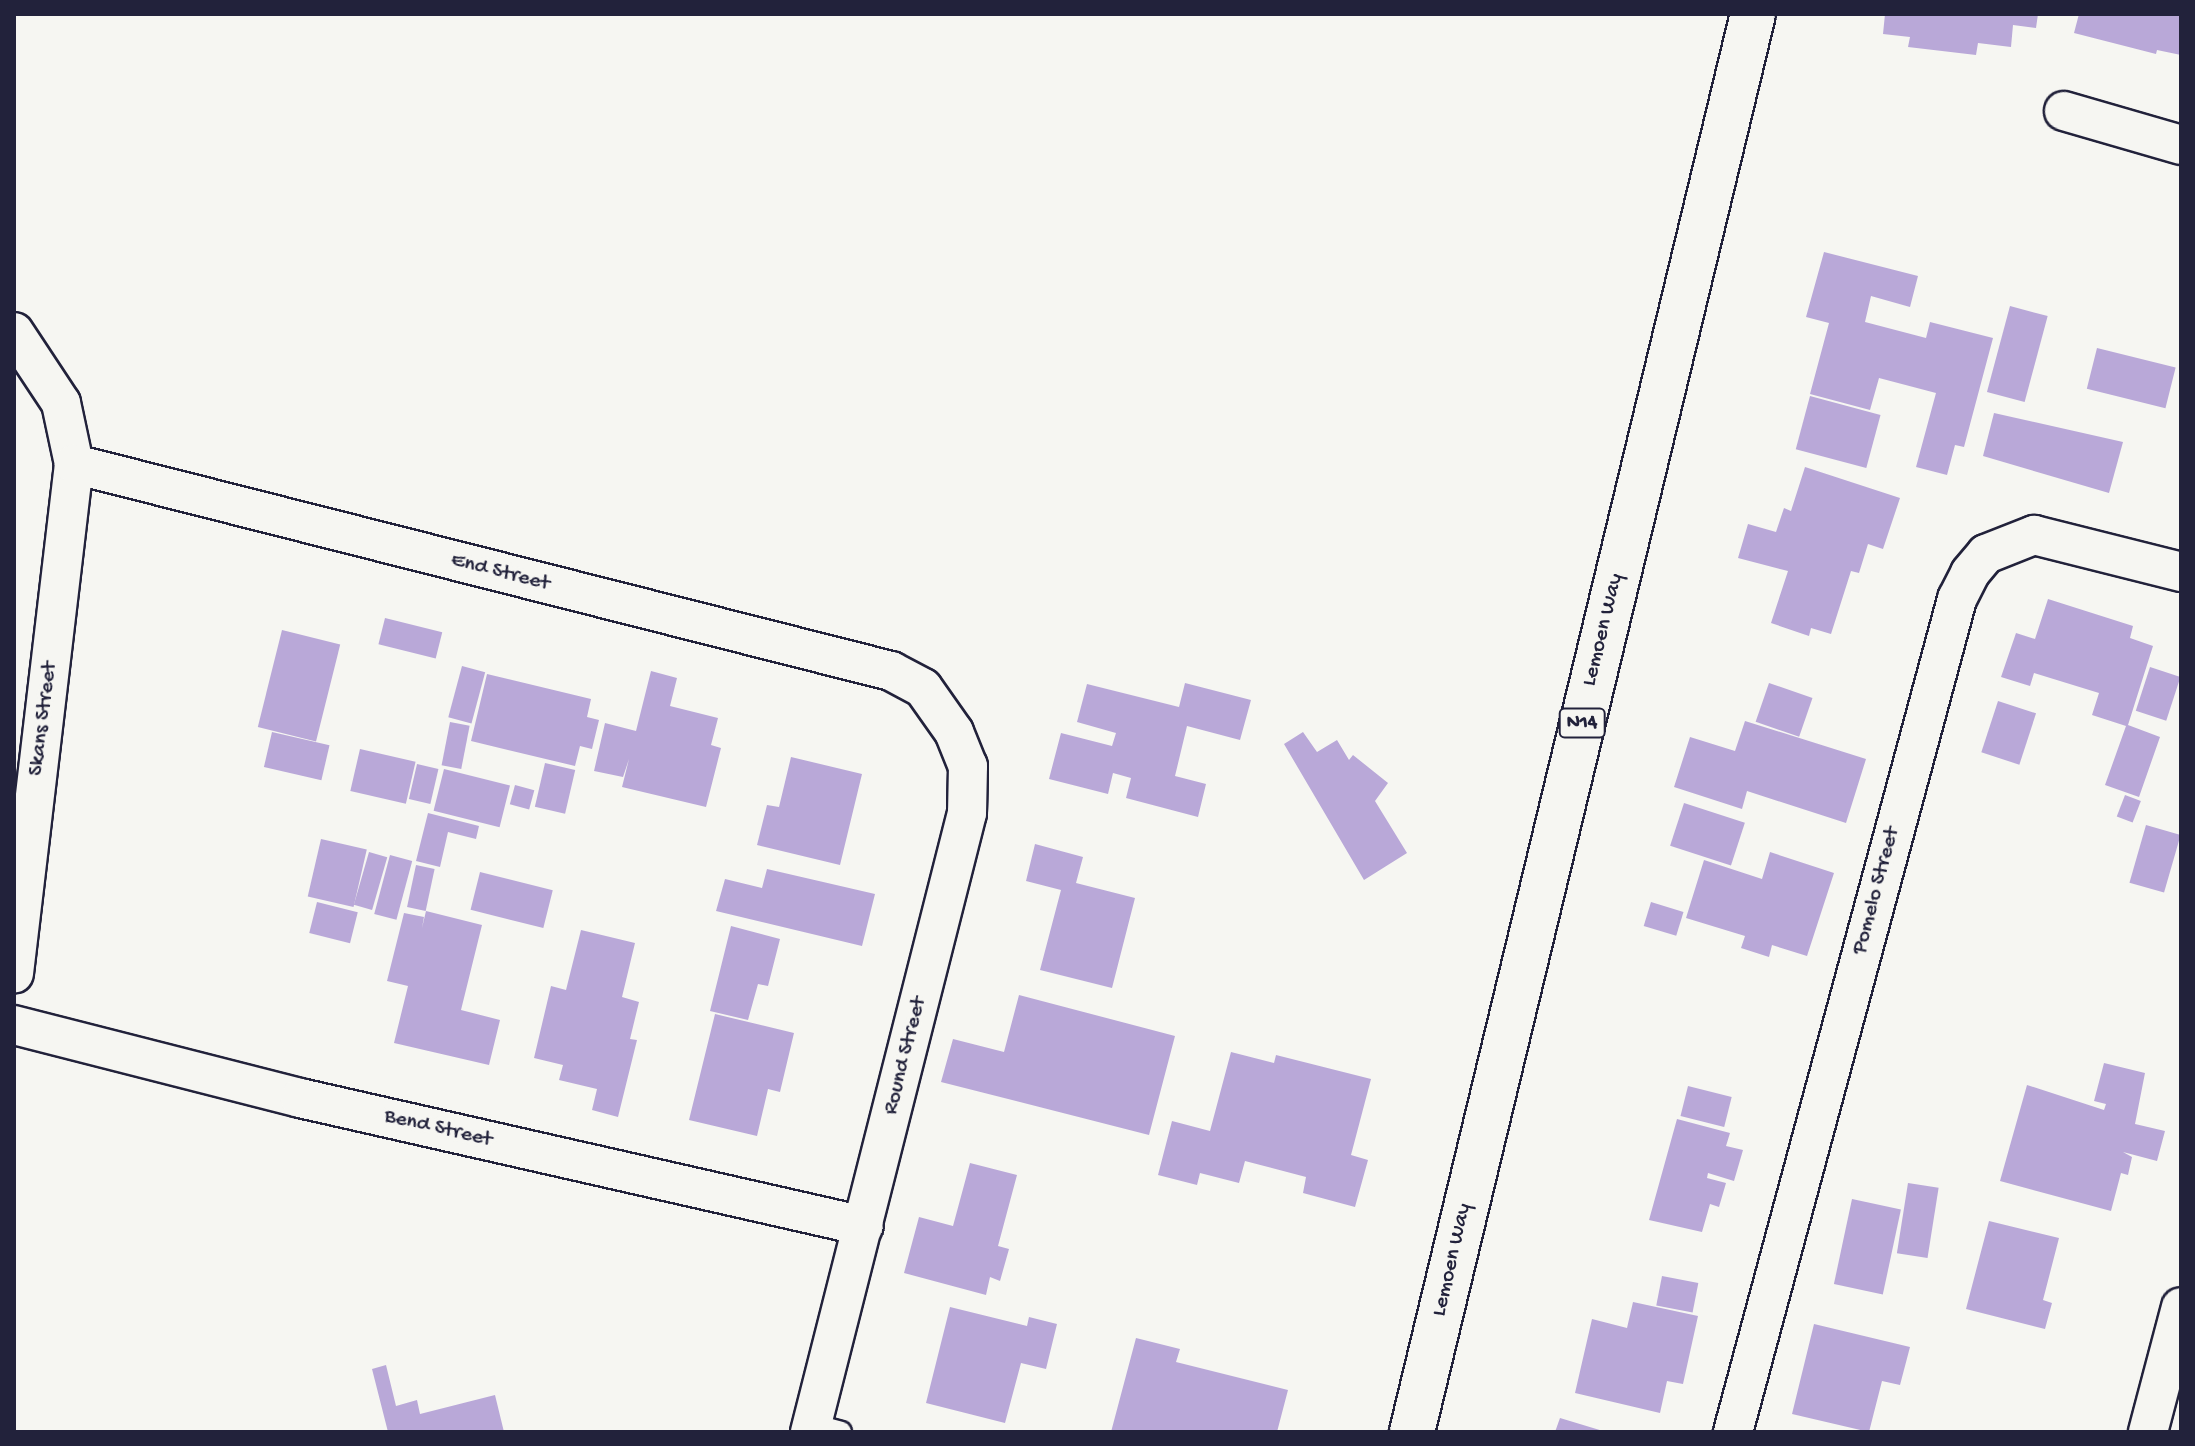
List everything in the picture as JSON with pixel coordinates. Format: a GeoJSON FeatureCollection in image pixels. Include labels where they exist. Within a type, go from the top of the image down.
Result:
{"type":"FeatureCollection","features":[{"type":"Feature","properties":{"kind":"highway","name":"Lemoen Way"},"geometry":{"type":"LineString","coordinates":[[1412,1432],[1753,14]]}},
{"type":"Feature","properties":{"kind":"street"},"geometry":{"type":"LineString","coordinates":[[2064,111],[2181,145]]}},
{"type":"Feature","properties":{"kind":"street","name":"Skans Street"},"geometry":{"type":"LineString","coordinates":[[14,332],[61,403],[74,464],[14,973]]}},
{"type":"Feature","properties":{"kind":"street","name":"End Street"},"geometry":{"type":"LineString","coordinates":[[74,464],[891,671],[923,688]]}},
{"type":"Feature","properties":{"kind":"street","name":"Pomelo Street"},"geometry":{"type":"LineString","coordinates":[[1733,1432],[1957,599],[1970,573],[1986,554],[2034,535],[2181,572]]}},
{"type":"Feature","properties":{"kind":"street","name":"Round Street"},"geometry":{"type":"LineString","coordinates":[[821,1429],[864,1226],[967,813],[968,766],[954,732],[923,688]]}},
{"type":"Feature","properties":{"kind":"street","name":"Bend Street"},"geometry":{"type":"LineString","coordinates":[[14,1025],[300,1098],[864,1226]]}},
{"type":"Feature","properties":{"kind":"street"},"geometry":{"type":"LineString","coordinates":[[2148,1432],[2181,1307]]}},
{"type":"Feature","properties":{"kind":"building"},"geometry":{"type":"Polygon","coordinates":[[[1885,14],[2038,14],[2036,28],[2013,25],[2011,47],[1978,43],[1976,55],[1908,47],[1910,37],[1883,34],[1885,14]]]}},
{"type":"Feature","properties":{"kind":"building"},"geometry":{"type":"Polygon","coordinates":[[[2079,14],[2181,14],[2181,55],[2157,50],[2156,54],[2074,33],[2079,14]]]}},
{"type":"Feature","properties":{"kind":"building"},"geometry":{"type":"Polygon","coordinates":[[[1824,252],[1918,276],[1910,307],[1871,296],[1865,322],[1926,338],[1930,322],[1993,338],[1964,447],[1955,445],[1947,475],[1916,467],[1936,393],[1879,378],[1870,410],[1810,394],[1829,323],[1806,317],[1824,252]]]}},
{"type":"Feature","properties":{"kind":"building"},"geometry":{"type":"Polygon","coordinates":[[[2010,306],[2048,316],[2025,402],[1987,392],[2010,306]]]}},
{"type":"Feature","properties":{"kind":"building"},"geometry":{"type":"Polygon","coordinates":[[[2097,348],[2176,368],[2165,408],[2087,389],[2097,348]]]}},
{"type":"Feature","properties":{"kind":"building"},"geometry":{"type":"Polygon","coordinates":[[[1810,396],[1881,415],[1866,468],[1796,449],[1810,396]]]}},
{"type":"Feature","properties":{"kind":"building"},"geometry":{"type":"Polygon","coordinates":[[[1994,413],[2123,442],[2109,493],[1983,456],[1994,413]]]}},
{"type":"Feature","properties":{"kind":"building"},"geometry":{"type":"Polygon","coordinates":[[[1805,467],[1900,498],[1883,549],[1868,544],[1859,573],[1851,571],[1831,634],[1811,628],[1809,636],[1771,623],[1788,571],[1738,558],[1748,524],[1776,532],[1784,508],[1791,511],[1805,467]]]}},
{"type":"Feature","properties":{"kind":"building"},"geometry":{"type":"Polygon","coordinates":[[[2048,599],[2133,626],[2130,638],[2153,646],[2128,725],[2160,737],[2139,797],[2105,785],[2126,726],[2092,715],[2099,693],[2034,673],[2030,686],[2001,677],[2016,633],[2035,639],[2048,599]]]}},
{"type":"Feature","properties":{"kind":"building"},"geometry":{"type":"Polygon","coordinates":[[[385,618],[442,632],[436,658],[378,644],[385,618]]]}},
{"type":"Feature","properties":{"kind":"building"},"geometry":{"type":"Polygon","coordinates":[[[282,630],[340,645],[316,742],[258,727],[282,630]]]}},
{"type":"Feature","properties":{"kind":"building"},"geometry":{"type":"Polygon","coordinates":[[[462,666],[485,672],[471,723],[448,717],[462,666]]]}},
{"type":"Feature","properties":{"kind":"building"},"geometry":{"type":"Polygon","coordinates":[[[2150,667],[2180,677],[2166,721],[2136,711],[2150,667]]]}},
{"type":"Feature","properties":{"kind":"building"},"geometry":{"type":"Polygon","coordinates":[[[651,671],[677,678],[670,706],[718,718],[711,745],[721,748],[706,807],[622,787],[629,759],[623,777],[594,771],[605,723],[636,731],[651,671]]]}},
{"type":"Feature","properties":{"kind":"building"},"geometry":{"type":"Polygon","coordinates":[[[487,674],[591,699],[587,717],[599,720],[592,749],[580,746],[575,766],[471,741],[487,674]]]}},
{"type":"Feature","properties":{"kind":"building"},"geometry":{"type":"Polygon","coordinates":[[[1185,683],[1251,700],[1240,740],[1187,726],[1175,776],[1206,784],[1198,817],[1126,798],[1131,778],[1113,773],[1108,794],[1049,779],[1061,733],[1112,746],[1116,733],[1077,722],[1087,684],[1179,707],[1185,683]]]}},
{"type":"Feature","properties":{"kind":"building"},"geometry":{"type":"Polygon","coordinates":[[[1769,683],[1812,698],[1799,737],[1756,722],[1769,683]]]}},
{"type":"Feature","properties":{"kind":"building"},"geometry":{"type":"Polygon","coordinates":[[[1998,701],[2036,713],[2019,765],[1981,752],[1998,701]]]}},
{"type":"Feature","properties":{"kind":"building"},"geometry":{"type":"Polygon","coordinates":[[[1745,721],[1866,759],[1846,823],[1747,791],[1742,809],[1674,787],[1690,737],[1735,751],[1745,721]]]}},
{"type":"Feature","properties":{"kind":"building"},"geometry":{"type":"Polygon","coordinates":[[[450,722],[470,726],[461,769],[442,765],[450,722]]]}},
{"type":"Feature","properties":{"kind":"building"},"geometry":{"type":"Polygon","coordinates":[[[272,732],[329,745],[321,780],[264,767],[272,732]]]}},
{"type":"Feature","properties":{"kind":"building"},"geometry":{"type":"Polygon","coordinates":[[[1303,732],[1317,752],[1337,740],[1349,760],[1353,755],[1388,783],[1375,801],[1407,853],[1364,880],[1284,744],[1303,732]]]}},
{"type":"Feature","properties":{"kind":"building"},"geometry":{"type":"Polygon","coordinates":[[[360,749],[416,762],[406,804],[350,791],[360,749]]]}},
{"type":"Feature","properties":{"kind":"building"},"geometry":{"type":"Polygon","coordinates":[[[791,757],[862,774],[840,865],[757,845],[767,805],[779,807],[791,757]]]}},
{"type":"Feature","properties":{"kind":"building"},"geometry":{"type":"Polygon","coordinates":[[[545,763],[575,770],[565,814],[535,807],[545,763]]]}},
{"type":"Feature","properties":{"kind":"building"},"geometry":{"type":"Polygon","coordinates":[[[417,764],[438,769],[430,804],[409,799],[417,764]]]}},
{"type":"Feature","properties":{"kind":"building"},"geometry":{"type":"Polygon","coordinates":[[[444,769],[510,785],[500,827],[434,811],[444,769]]]}},
{"type":"Feature","properties":{"kind":"building"},"geometry":{"type":"Polygon","coordinates":[[[515,785],[534,790],[529,809],[510,804],[515,785]]]}},
{"type":"Feature","properties":{"kind":"building"},"geometry":{"type":"Polygon","coordinates":[[[2125,795],[2141,801],[2133,823],[2117,816],[2125,795]]]}},
{"type":"Feature","properties":{"kind":"building"},"geometry":{"type":"Polygon","coordinates":[[[1684,803],[1745,823],[1731,866],[1670,846],[1684,803]]]}},
{"type":"Feature","properties":{"kind":"building"},"geometry":{"type":"Polygon","coordinates":[[[428,813],[479,826],[476,839],[448,832],[440,867],[416,861],[428,813]]]}},
{"type":"Feature","properties":{"kind":"building"},"geometry":{"type":"Polygon","coordinates":[[[2146,825],[2181,835],[2164,893],[2129,883],[2146,825]]]}},
{"type":"Feature","properties":{"kind":"building"},"geometry":{"type":"Polygon","coordinates":[[[321,839],[367,850],[354,907],[308,896],[321,839]]]}},
{"type":"Feature","properties":{"kind":"building"},"geometry":{"type":"Polygon","coordinates":[[[1035,844],[1083,857],[1076,883],[1135,898],[1112,988],[1040,970],[1061,890],[1026,881],[1035,844]]]}},
{"type":"Feature","properties":{"kind":"building"},"geometry":{"type":"Polygon","coordinates":[[[369,852],[387,857],[372,910],[354,905],[369,852]]]}},
{"type":"Feature","properties":{"kind":"building"},"geometry":{"type":"Polygon","coordinates":[[[1770,852],[1834,873],[1807,956],[1772,945],[1769,957],[1741,948],[1745,936],[1686,918],[1704,860],[1762,879],[1770,852]]]}},
{"type":"Feature","properties":{"kind":"building"},"geometry":{"type":"Polygon","coordinates":[[[390,855],[412,861],[396,920],[374,914],[390,855]]]}},
{"type":"Feature","properties":{"kind":"building"},"geometry":{"type":"Polygon","coordinates":[[[416,865],[435,869],[426,911],[407,907],[416,865]]]}},
{"type":"Feature","properties":{"kind":"building"},"geometry":{"type":"Polygon","coordinates":[[[767,869],[875,894],[862,946],[716,911],[725,879],[762,888],[767,869]]]}},
{"type":"Feature","properties":{"kind":"building"},"geometry":{"type":"Polygon","coordinates":[[[480,872],[553,890],[543,928],[471,910],[480,872]]]}},
{"type":"Feature","properties":{"kind":"building"},"geometry":{"type":"Polygon","coordinates":[[[317,902],[358,912],[350,943],[309,933],[317,902]]]}},
{"type":"Feature","properties":{"kind":"building"},"geometry":{"type":"Polygon","coordinates":[[[1651,902],[1684,912],[1676,936],[1644,926],[1651,902]]]}},
{"type":"Feature","properties":{"kind":"building"},"geometry":{"type":"Polygon","coordinates":[[[426,911],[482,925],[461,1010],[500,1020],[489,1065],[394,1043],[408,986],[387,981],[404,913],[424,917],[422,928],[426,911]]]}},
{"type":"Feature","properties":{"kind":"building"},"geometry":{"type":"Polygon","coordinates":[[[731,926],[780,939],[768,986],[758,984],[748,1020],[710,1011],[731,926]]]}},
{"type":"Feature","properties":{"kind":"building"},"geometry":{"type":"Polygon","coordinates":[[[581,930],[635,943],[622,997],[639,1002],[630,1039],[637,1040],[618,1117],[592,1110],[597,1089],[559,1080],[563,1065],[534,1058],[551,986],[566,990],[581,930]]]}},
{"type":"Feature","properties":{"kind":"building"},"geometry":{"type":"Polygon","coordinates":[[[1019,995],[1175,1036],[1149,1135],[941,1082],[953,1039],[1004,1052],[1019,995]]]}},
{"type":"Feature","properties":{"kind":"building"},"geometry":{"type":"Polygon","coordinates":[[[715,1014],[794,1033],[780,1092],[768,1089],[757,1136],[689,1120],[715,1014]]]}},
{"type":"Feature","properties":{"kind":"building"},"geometry":{"type":"Polygon","coordinates":[[[1231,1052],[1274,1063],[1276,1055],[1371,1079],[1351,1155],[1368,1160],[1355,1207],[1303,1193],[1306,1177],[1245,1161],[1239,1183],[1200,1173],[1197,1185],[1158,1175],[1172,1121],[1210,1131],[1231,1052]]]}},
{"type":"Feature","properties":{"kind":"building"},"geometry":{"type":"Polygon","coordinates":[[[2104,1063],[2145,1073],[2135,1124],[2165,1131],[2157,1161],[2123,1152],[2132,1157],[2128,1175],[2121,1173],[2111,1211],[2000,1181],[2027,1085],[2104,1110],[2106,1104],[2094,1101],[2104,1063]]]}},
{"type":"Feature","properties":{"kind":"building"},"geometry":{"type":"Polygon","coordinates":[[[1688,1086],[1732,1097],[1724,1127],[1681,1116],[1688,1086]]]}},
{"type":"Feature","properties":{"kind":"building"},"geometry":{"type":"Polygon","coordinates":[[[1677,1119],[1730,1133],[1726,1146],[1743,1150],[1734,1181],[1708,1173],[1707,1178],[1726,1183],[1719,1207],[1710,1204],[1702,1232],[1649,1220],[1677,1119]]]}},
{"type":"Feature","properties":{"kind":"building"},"geometry":{"type":"Polygon","coordinates":[[[970,1163],[1017,1175],[998,1246],[1009,1249],[1000,1281],[990,1277],[986,1295],[904,1273],[919,1217],[953,1226],[970,1163]]]}},
{"type":"Feature","properties":{"kind":"building"},"geometry":{"type":"Polygon","coordinates":[[[1908,1183],[1939,1188],[1928,1258],[1897,1253],[1908,1183]]]}},
{"type":"Feature","properties":{"kind":"building"},"geometry":{"type":"Polygon","coordinates":[[[1852,1199],[1901,1209],[1883,1294],[1834,1284],[1852,1199]]]}},
{"type":"Feature","properties":{"kind":"building"},"geometry":{"type":"Polygon","coordinates":[[[1989,1221],[2059,1238],[2043,1300],[2052,1303],[2045,1329],[1966,1309],[1989,1221]]]}},
{"type":"Feature","properties":{"kind":"building"},"geometry":{"type":"Polygon","coordinates":[[[1662,1276],[1698,1283],[1693,1313],[1656,1305],[1662,1276]]]}},
{"type":"Feature","properties":{"kind":"building"},"geometry":{"type":"Polygon","coordinates":[[[1633,1302],[1698,1316],[1683,1384],[1667,1381],[1660,1413],[1575,1393],[1592,1319],[1627,1328],[1633,1302]]]}},
{"type":"Feature","properties":{"kind":"building"},"geometry":{"type":"Polygon","coordinates":[[[950,1307],[1027,1326],[1029,1317],[1057,1324],[1046,1369],[1021,1363],[1005,1423],[926,1403],[950,1307]]]}},
{"type":"Feature","properties":{"kind":"building"},"geometry":{"type":"Polygon","coordinates":[[[1814,1324],[1910,1347],[1900,1385],[1882,1381],[1869,1432],[1792,1414],[1814,1324]]]}},
{"type":"Feature","properties":{"kind":"building"},"geometry":{"type":"Polygon","coordinates":[[[1136,1338],[1180,1349],[1176,1362],[1288,1390],[1277,1432],[1111,1432],[1136,1338]]]}},
{"type":"Feature","properties":{"kind":"building"},"geometry":{"type":"Polygon","coordinates":[[[386,1365],[396,1406],[417,1400],[420,1414],[495,1395],[504,1432],[388,1432],[372,1369],[386,1365]]]}},
{"type":"Feature","properties":{"kind":"building"},"geometry":{"type":"Polygon","coordinates":[[[1560,1418],[1603,1431],[1603,1432],[1555,1432],[1560,1418]]]}}]}
